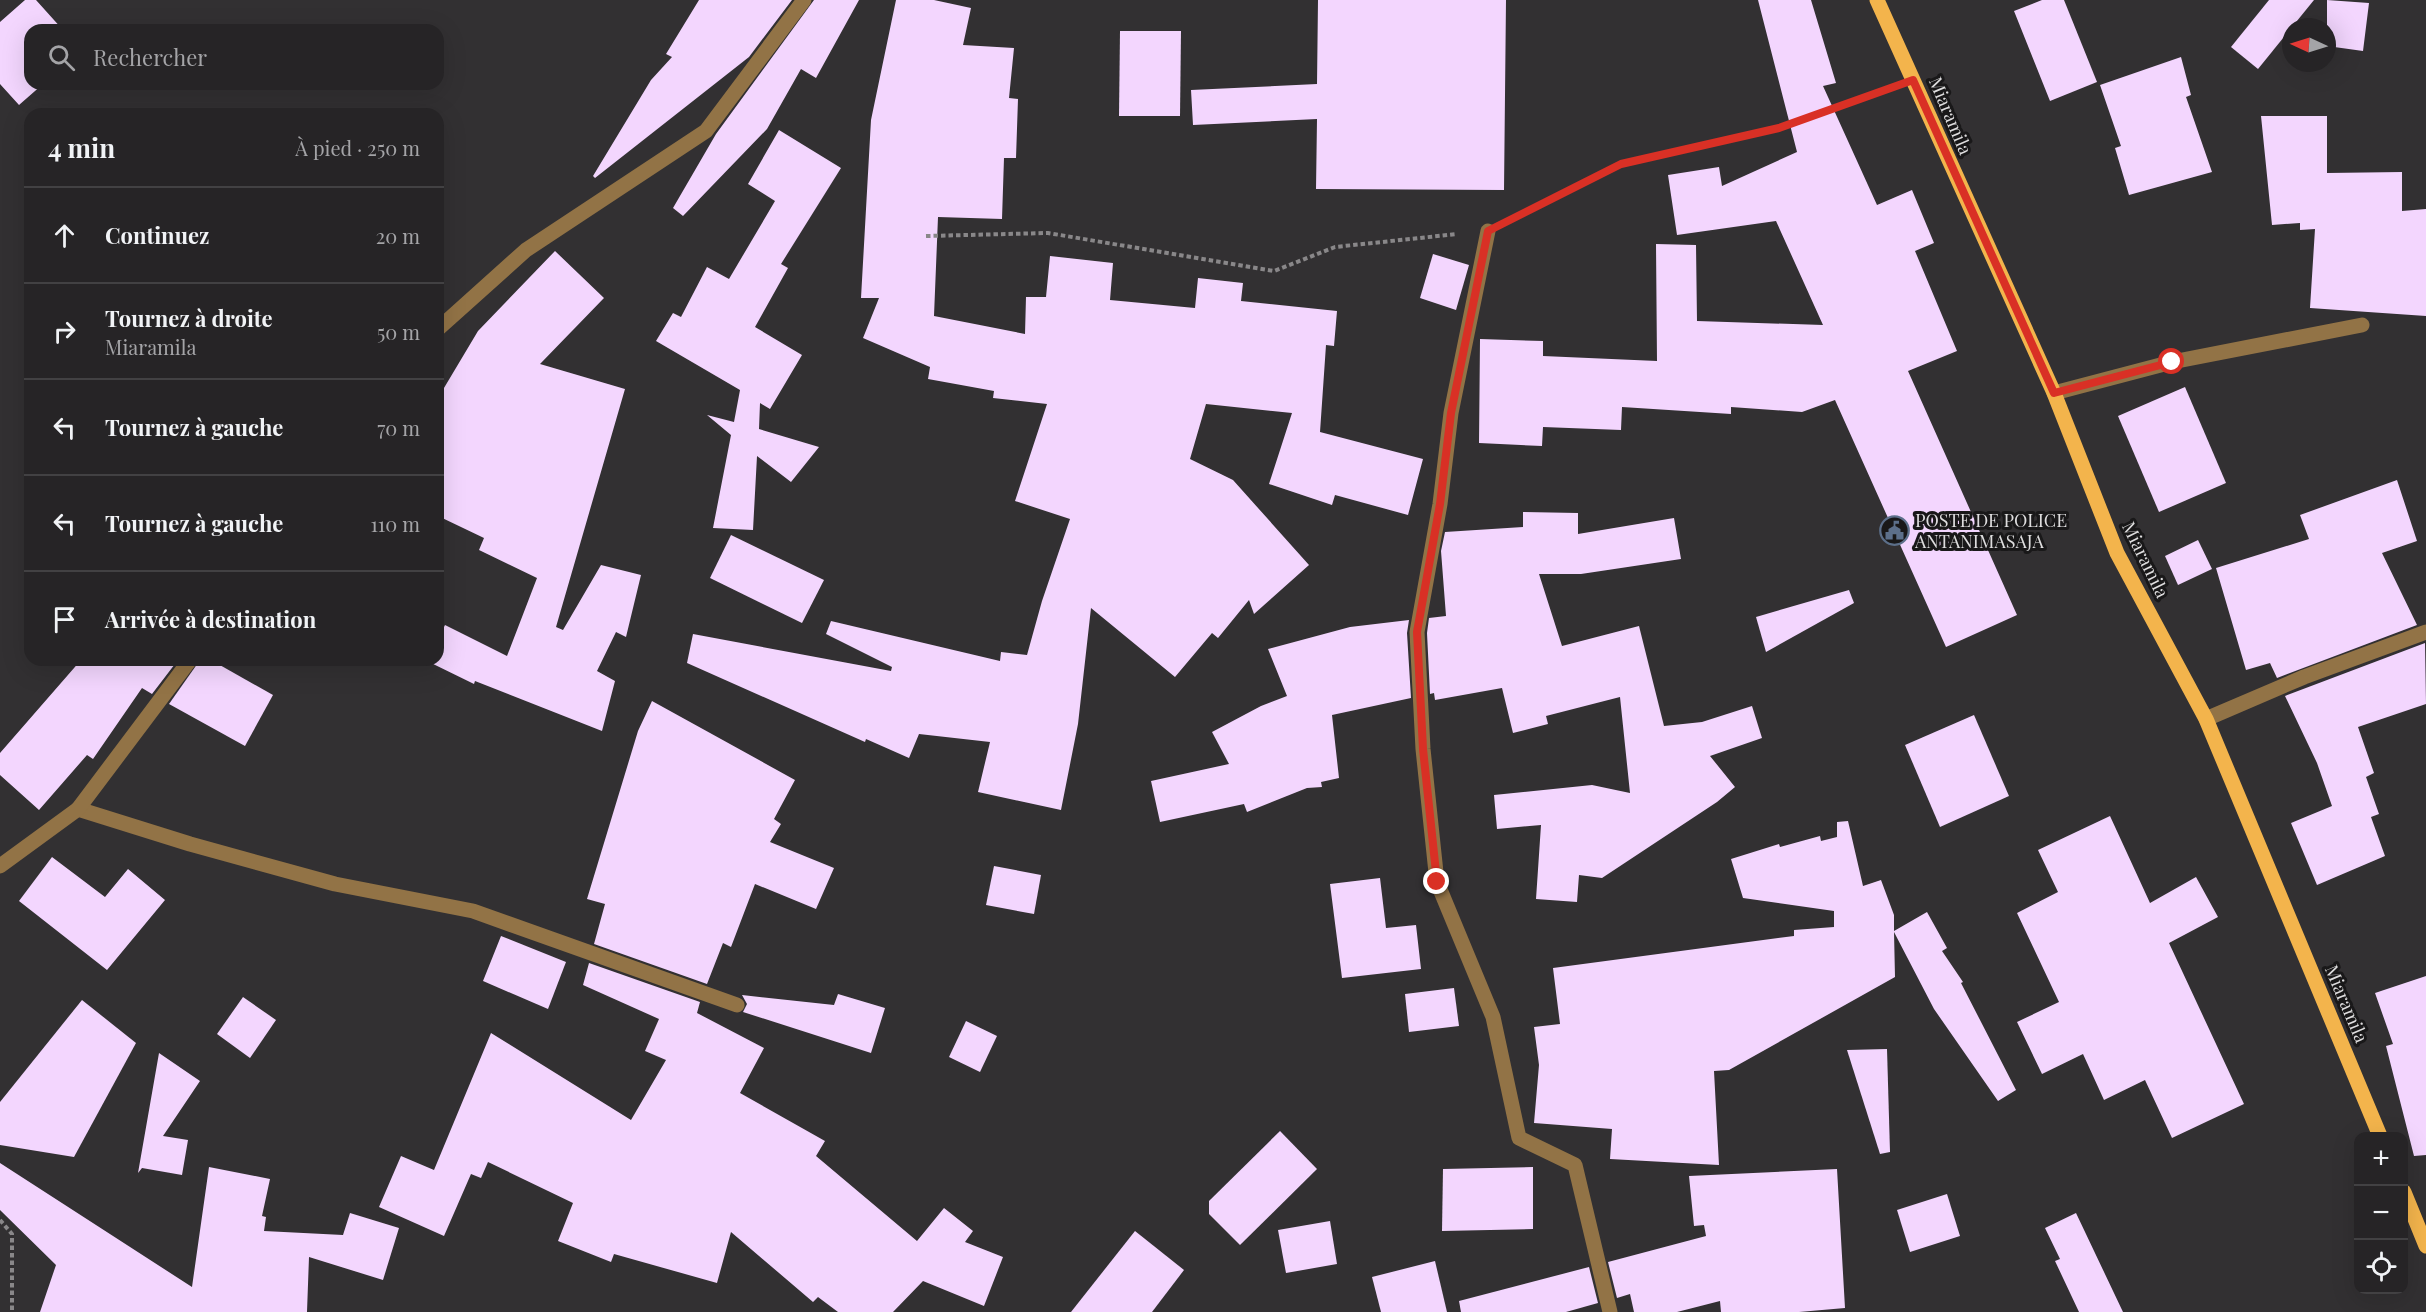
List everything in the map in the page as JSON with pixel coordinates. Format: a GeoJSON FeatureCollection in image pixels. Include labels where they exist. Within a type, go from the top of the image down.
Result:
{"type":"FeatureCollection","features":[{"type":"Feature","properties":{"kind":"main road","name":"Miaramila"},"geometry":{"type":"LineString","coordinates":[[1877,0],[2054,393],[2117,553],[2206,719],[2378,1132]]}},
{"type":"Feature","properties":{"kind":"main road"},"geometry":{"type":"LineString","coordinates":[[2408,1204],[2426,1246]]}},
{"type":"Feature","properties":{"kind":"street"},"geometry":{"type":"LineString","coordinates":[[444,323],[526,250],[706,131],[804,0]]}},
{"type":"Feature","properties":{"kind":"street"},"geometry":{"type":"LineString","coordinates":[[1488,231],[1451,413],[1440,504],[1417,632],[1423,749],[1437,882],[1493,1017],[1519,1138],[1575,1165],[1610,1312]]}},
{"type":"Feature","properties":{"kind":"street"},"geometry":{"type":"LineString","coordinates":[[2054,393],[2172,362],[2362,325]]}},
{"type":"Feature","properties":{"kind":"street"},"geometry":{"type":"LineString","coordinates":[[2206,719],[2304,677],[2426,632]]}},
{"type":"Feature","properties":{"kind":"street"},"geometry":{"type":"LineString","coordinates":[[0,866],[78,809],[185,666]]}},
{"type":"Feature","properties":{"kind":"street"},"geometry":{"type":"LineString","coordinates":[[78,809],[335,884],[472,911],[737,1005]]}},
{"type":"Feature","properties":{"kind":"path"},"geometry":{"type":"LineString","coordinates":[[926,236],[1048,232],[1274,271],[1335,246],[1488,231],[1621,164],[1779,128],[1913,80]]}},
{"type":"Feature","properties":{"kind":"path"},"geometry":{"type":"LineString","coordinates":[[0,1220],[12,1234],[12,1312]]}},
{"type":"Feature","properties":{"kind":"building"},"geometry":{"type":"Polygon","coordinates":[[[25,0],[36,0],[58,24],[24,24],[24,90],[36,90],[19,105],[0,84],[0,22],[25,0]]]}},
{"type":"Feature","properties":{"kind":"building"},"geometry":{"type":"Polygon","coordinates":[[[699,0],[792,0],[749,57],[595,178],[593,176],[651,80],[672,57],[666,54],[699,0]]]}},
{"type":"Feature","properties":{"kind":"building"},"geometry":{"type":"Polygon","coordinates":[[[814,0],[859,0],[816,78],[801,69],[767,129],[683,216],[673,208],[716,134],[814,0]]]}},
{"type":"Feature","properties":{"kind":"building"},"geometry":{"type":"Polygon","coordinates":[[[896,0],[934,0],[971,8],[963,45],[1014,48],[1009,98],[1018,99],[1016,158],[1004,158],[1002,219],[938,217],[934,316],[1025,334],[1026,297],[1046,297],[1050,256],[1113,263],[1110,300],[1195,308],[1198,278],[1243,283],[1241,301],[1337,311],[1334,346],[1326,345],[1320,432],[1423,459],[1408,515],[1335,495],[1332,505],[1269,484],[1292,413],[1206,404],[1190,459],[1233,480],[1309,565],[1254,614],[1249,600],[1218,638],[1212,633],[1175,677],[1091,608],[1078,724],[1061,810],[978,792],[990,742],[919,734],[909,758],[866,739],[865,742],[687,663],[693,634],[891,671],[892,667],[826,634],[831,621],[1000,661],[1001,652],[1027,655],[1042,601],[1070,519],[1015,501],[1047,404],[993,398],[994,391],[928,379],[930,367],[863,338],[879,298],[861,298],[871,120],[896,0]]]}},
{"type":"Feature","properties":{"kind":"building"},"geometry":{"type":"Polygon","coordinates":[[[1318,0],[1506,0],[1504,190],[1316,189],[1317,119],[1193,125],[1191,90],[1317,84],[1318,0]]]}},
{"type":"Feature","properties":{"kind":"building"},"geometry":{"type":"Polygon","coordinates":[[[1758,0],[1811,0],[1836,83],[1823,86],[1877,205],[1912,190],[1934,243],[1915,251],[1957,351],[1908,371],[2017,615],[1946,647],[1835,400],[1802,412],[1731,407],[1731,414],[1622,407],[1621,430],[1543,427],[1542,446],[1479,443],[1480,339],[1543,341],[1543,356],[1657,361],[1656,244],[1696,245],[1697,321],[1823,325],[1776,221],[1677,235],[1668,175],[1719,167],[1722,186],[1797,152],[1758,0]]]}},
{"type":"Feature","properties":{"kind":"building"},"geometry":{"type":"Polygon","coordinates":[[[2042,0],[2064,0],[2097,82],[2050,101],[2014,11],[2042,0]]]}},
{"type":"Feature","properties":{"kind":"building"},"geometry":{"type":"Polygon","coordinates":[[[2269,0],[2314,0],[2299,18],[2282,18],[2282,39],[2258,69],[2231,47],[2269,0]]]}},
{"type":"Feature","properties":{"kind":"building"},"geometry":{"type":"Polygon","coordinates":[[[2327,0],[2369,3],[2363,51],[2336,47],[2336,18],[2327,18],[2327,0]]]}},
{"type":"Feature","properties":{"kind":"building"},"geometry":{"type":"Polygon","coordinates":[[[1120,31],[1181,31],[1180,116],[1119,116],[1120,31]]]}},
{"type":"Feature","properties":{"kind":"building"},"geometry":{"type":"Polygon","coordinates":[[[2181,57],[2191,95],[2186,97],[2212,172],[2129,195],[2115,148],[2121,146],[2100,85],[2181,57]]]}},
{"type":"Feature","properties":{"kind":"building"},"geometry":{"type":"Polygon","coordinates":[[[2261,116],[2327,116],[2327,173],[2402,172],[2402,211],[2426,209],[2426,316],[2310,308],[2315,229],[2300,230],[2300,223],[2272,225],[2261,116]]]}},
{"type":"Feature","properties":{"kind":"building"},"geometry":{"type":"Polygon","coordinates":[[[779,130],[841,168],[781,264],[788,268],[755,327],[802,355],[770,409],[760,403],[759,429],[819,447],[791,482],[757,456],[753,530],[713,528],[731,435],[707,415],[734,422],[740,390],[656,341],[673,313],[681,317],[707,267],[729,279],[775,201],[748,184],[779,130]]]}},
{"type":"Feature","properties":{"kind":"building"},"geometry":{"type":"Polygon","coordinates":[[[555,251],[604,298],[540,364],[625,389],[556,627],[563,630],[601,565],[641,575],[626,637],[616,632],[597,671],[615,681],[602,731],[475,681],[474,684],[437,666],[444,666],[445,625],[507,656],[537,578],[479,550],[484,538],[444,519],[444,388],[478,331],[555,251]]]}},
{"type":"Feature","properties":{"kind":"building"},"geometry":{"type":"Polygon","coordinates":[[[1433,254],[1469,265],[1456,310],[1420,298],[1433,254]]]}},
{"type":"Feature","properties":{"kind":"building"},"geometry":{"type":"Polygon","coordinates":[[[2185,387],[2226,483],[2159,512],[2118,416],[2185,387]]]}},
{"type":"Feature","properties":{"kind":"building"},"geometry":{"type":"Polygon","coordinates":[[[2397,480],[2417,541],[2382,553],[2417,625],[2277,678],[2270,663],[2246,670],[2216,568],[2309,539],[2300,515],[2397,480]]]}},
{"type":"Feature","properties":{"kind":"building"},"geometry":{"type":"Polygon","coordinates":[[[1523,512],[1578,513],[1578,534],[1674,518],[1681,559],[1581,574],[1539,574],[1562,646],[1639,626],[1664,726],[1702,722],[1752,706],[1762,738],[1710,756],[1735,787],[1717,802],[1602,878],[1579,875],[1577,902],[1536,899],[1541,825],[1497,829],[1494,795],[1592,785],[1630,793],[1620,697],[1546,716],[1548,724],[1513,733],[1502,688],[1435,700],[1434,693],[1430,694],[1427,633],[1429,618],[1446,616],[1441,551],[1445,532],[1523,527],[1523,512]]]}},
{"type":"Feature","properties":{"kind":"building"},"geometry":{"type":"Polygon","coordinates":[[[731,535],[824,580],[802,623],[710,578],[731,535]]]}},
{"type":"Feature","properties":{"kind":"building"},"geometry":{"type":"Polygon","coordinates":[[[2198,540],[2212,569],[2178,585],[2165,556],[2198,540]]]}},
{"type":"Feature","properties":{"kind":"building"},"geometry":{"type":"Polygon","coordinates":[[[1849,590],[1854,603],[1766,652],[1756,617],[1849,590]]]}},
{"type":"Feature","properties":{"kind":"building"},"geometry":{"type":"Polygon","coordinates":[[[1409,620],[1407,633],[1411,698],[1332,715],[1339,778],[1321,782],[1322,787],[1307,788],[1247,812],[1244,804],[1160,822],[1151,781],[1229,764],[1212,732],[1261,706],[1287,696],[1268,649],[1350,627],[1409,620]]]}},
{"type":"Feature","properties":{"kind":"building"},"geometry":{"type":"Polygon","coordinates":[[[2425,643],[2426,704],[2358,727],[2374,773],[2366,777],[2379,814],[2371,817],[2385,856],[2317,885],[2291,823],[2332,806],[2317,763],[2285,696],[2425,643]]]}},
{"type":"Feature","properties":{"kind":"building"},"geometry":{"type":"Polygon","coordinates":[[[76,666],[173,666],[152,694],[142,688],[93,759],[87,755],[39,810],[0,775],[0,753],[76,666]]]}},
{"type":"Feature","properties":{"kind":"building"},"geometry":{"type":"Polygon","coordinates":[[[196,666],[222,666],[273,695],[245,746],[169,704],[196,666]]]}},
{"type":"Feature","properties":{"kind":"building"},"geometry":{"type":"Polygon","coordinates":[[[652,701],[795,780],[774,819],[781,824],[770,842],[834,868],[816,909],[755,884],[731,947],[723,943],[707,984],[594,944],[605,904],[587,899],[638,731],[652,701]]]}},
{"type":"Feature","properties":{"kind":"building"},"geometry":{"type":"Polygon","coordinates":[[[1974,715],[2009,796],[1940,827],[1905,745],[1974,715]]]}},
{"type":"Feature","properties":{"kind":"building"},"geometry":{"type":"Polygon","coordinates":[[[2110,816],[2150,903],[2196,877],[2218,917],[2169,943],[2244,1104],[2172,1138],[2145,1080],[2104,1100],[2083,1054],[2042,1074],[2017,1022],[2059,1002],[2017,913],[2058,892],[2038,850],[2110,816]]]}},
{"type":"Feature","properties":{"kind":"building"},"geometry":{"type":"Polygon","coordinates":[[[1848,821],[1863,886],[1881,880],[1894,915],[1894,931],[1927,912],[1947,948],[1942,951],[1963,982],[1961,983],[2016,1090],[1998,1101],[1934,1009],[1894,932],[1895,977],[1729,1070],[1714,1071],[1719,1165],[1610,1159],[1612,1129],[1534,1123],[1539,1065],[1534,1027],[1560,1024],[1553,968],[1794,936],[1794,930],[1834,927],[1834,911],[1743,898],[1731,859],[1779,844],[1780,847],[1820,836],[1821,841],[1837,837],[1837,822],[1848,821]]]}},
{"type":"Feature","properties":{"kind":"building"},"geometry":{"type":"Polygon","coordinates":[[[52,857],[105,897],[128,869],[165,900],[107,970],[19,901],[52,857]]]}},
{"type":"Feature","properties":{"kind":"building"},"geometry":{"type":"Polygon","coordinates":[[[994,866],[1041,875],[1034,914],[986,905],[994,866]]]}},
{"type":"Feature","properties":{"kind":"building"},"geometry":{"type":"Polygon","coordinates":[[[1380,878],[1386,928],[1416,925],[1421,969],[1342,978],[1330,884],[1380,878]]]}},
{"type":"Feature","properties":{"kind":"building"},"geometry":{"type":"Polygon","coordinates":[[[501,936],[566,962],[548,1009],[483,981],[501,936]]]}},
{"type":"Feature","properties":{"kind":"building"},"geometry":{"type":"Polygon","coordinates":[[[589,963],[700,1002],[697,1013],[764,1048],[740,1093],[825,1141],[816,1156],[917,1241],[944,1208],[973,1231],[965,1242],[1003,1257],[984,1306],[923,1281],[893,1312],[838,1312],[818,1297],[813,1302],[731,1232],[717,1283],[614,1254],[611,1262],[558,1241],[573,1203],[488,1162],[481,1178],[471,1174],[444,1236],[379,1207],[401,1156],[434,1170],[491,1033],[631,1120],[666,1060],[645,1051],[659,1019],[583,985],[589,963]]]}},
{"type":"Feature","properties":{"kind":"building"},"geometry":{"type":"Polygon","coordinates":[[[2426,976],[2426,1155],[2414,1156],[2386,1046],[2393,1044],[2375,993],[2426,976]]]}},
{"type":"Feature","properties":{"kind":"building"},"geometry":{"type":"Polygon","coordinates":[[[1454,988],[1459,1026],[1409,1032],[1405,994],[1454,988]]]}},
{"type":"Feature","properties":{"kind":"building"},"geometry":{"type":"Polygon","coordinates":[[[838,994],[885,1008],[871,1053],[743,1012],[747,1004],[742,995],[834,1005],[838,994]]]}},
{"type":"Feature","properties":{"kind":"building"},"geometry":{"type":"Polygon","coordinates":[[[243,997],[276,1020],[250,1058],[217,1034],[243,997]]]}},
{"type":"Feature","properties":{"kind":"building"},"geometry":{"type":"Polygon","coordinates":[[[82,1000],[136,1043],[74,1157],[0,1145],[0,1102],[82,1000]]]}},
{"type":"Feature","properties":{"kind":"building"},"geometry":{"type":"Polygon","coordinates":[[[966,1021],[997,1036],[980,1072],[949,1057],[966,1021]]]}},
{"type":"Feature","properties":{"kind":"building"},"geometry":{"type":"Polygon","coordinates":[[[1887,1049],[1890,1152],[1880,1154],[1847,1050],[1887,1049]]]}},
{"type":"Feature","properties":{"kind":"building"},"geometry":{"type":"Polygon","coordinates":[[[159,1053],[200,1081],[163,1136],[188,1140],[182,1175],[142,1168],[138,1173],[159,1053]]]}},
{"type":"Feature","properties":{"kind":"building"},"geometry":{"type":"Polygon","coordinates":[[[1280,1131],[1317,1169],[1240,1245],[1209,1214],[1209,1201],[1280,1131]]]}},
{"type":"Feature","properties":{"kind":"building"},"geometry":{"type":"Polygon","coordinates":[[[0,1163],[192,1287],[209,1167],[270,1179],[262,1216],[266,1217],[264,1231],[343,1235],[350,1213],[399,1228],[383,1280],[309,1257],[307,1312],[40,1312],[56,1265],[0,1210],[0,1163]]]}},
{"type":"Feature","properties":{"kind":"building"},"geometry":{"type":"Polygon","coordinates":[[[1533,1167],[1533,1229],[1442,1231],[1443,1169],[1533,1167]]]}},
{"type":"Feature","properties":{"kind":"building"},"geometry":{"type":"Polygon","coordinates":[[[1837,1169],[1845,1308],[1799,1312],[1721,1312],[1720,1301],[1677,1312],[1634,1312],[1630,1294],[1617,1298],[1608,1262],[1706,1236],[1704,1225],[1694,1226],[1689,1176],[1837,1169]]]}},
{"type":"Feature","properties":{"kind":"building"},"geometry":{"type":"Polygon","coordinates":[[[1947,1194],[1960,1236],[1910,1252],[1897,1210],[1947,1194]]]}},
{"type":"Feature","properties":{"kind":"building"},"geometry":{"type":"Polygon","coordinates":[[[2076,1213],[2123,1312],[2079,1312],[2055,1261],[2060,1259],[2045,1228],[2076,1213]]]}},
{"type":"Feature","properties":{"kind":"building"},"geometry":{"type":"Polygon","coordinates":[[[1330,1221],[1337,1264],[1286,1273],[1278,1230],[1330,1221]]]}},
{"type":"Feature","properties":{"kind":"building"},"geometry":{"type":"Polygon","coordinates":[[[1135,1231],[1184,1270],[1152,1312],[1071,1312],[1135,1231]]]}},
{"type":"Feature","properties":{"kind":"building"},"geometry":{"type":"Polygon","coordinates":[[[1435,1261],[1447,1312],[1381,1312],[1372,1277],[1435,1261]]]}},
{"type":"Feature","properties":{"kind":"building"},"geometry":{"type":"Polygon","coordinates":[[[1589,1267],[1598,1303],[1566,1312],[1461,1312],[1459,1301],[1589,1267]]]}},
{"type":"Feature","properties":{"kind":"place","name":"POSTE DE POLICE ANTANIMASAJA"},"geometry":{"type":"Point","coordinates":[1894,531]}},
{"type":"Feature","properties":{"kind":"route"},"geometry":{"type":"LineString","coordinates":[[1437,882],[1423,749],[1417,632],[1440,504],[1451,413],[1488,231],[1621,164],[1779,128],[1913,80],[2054,393],[2172,362]]}}]}
